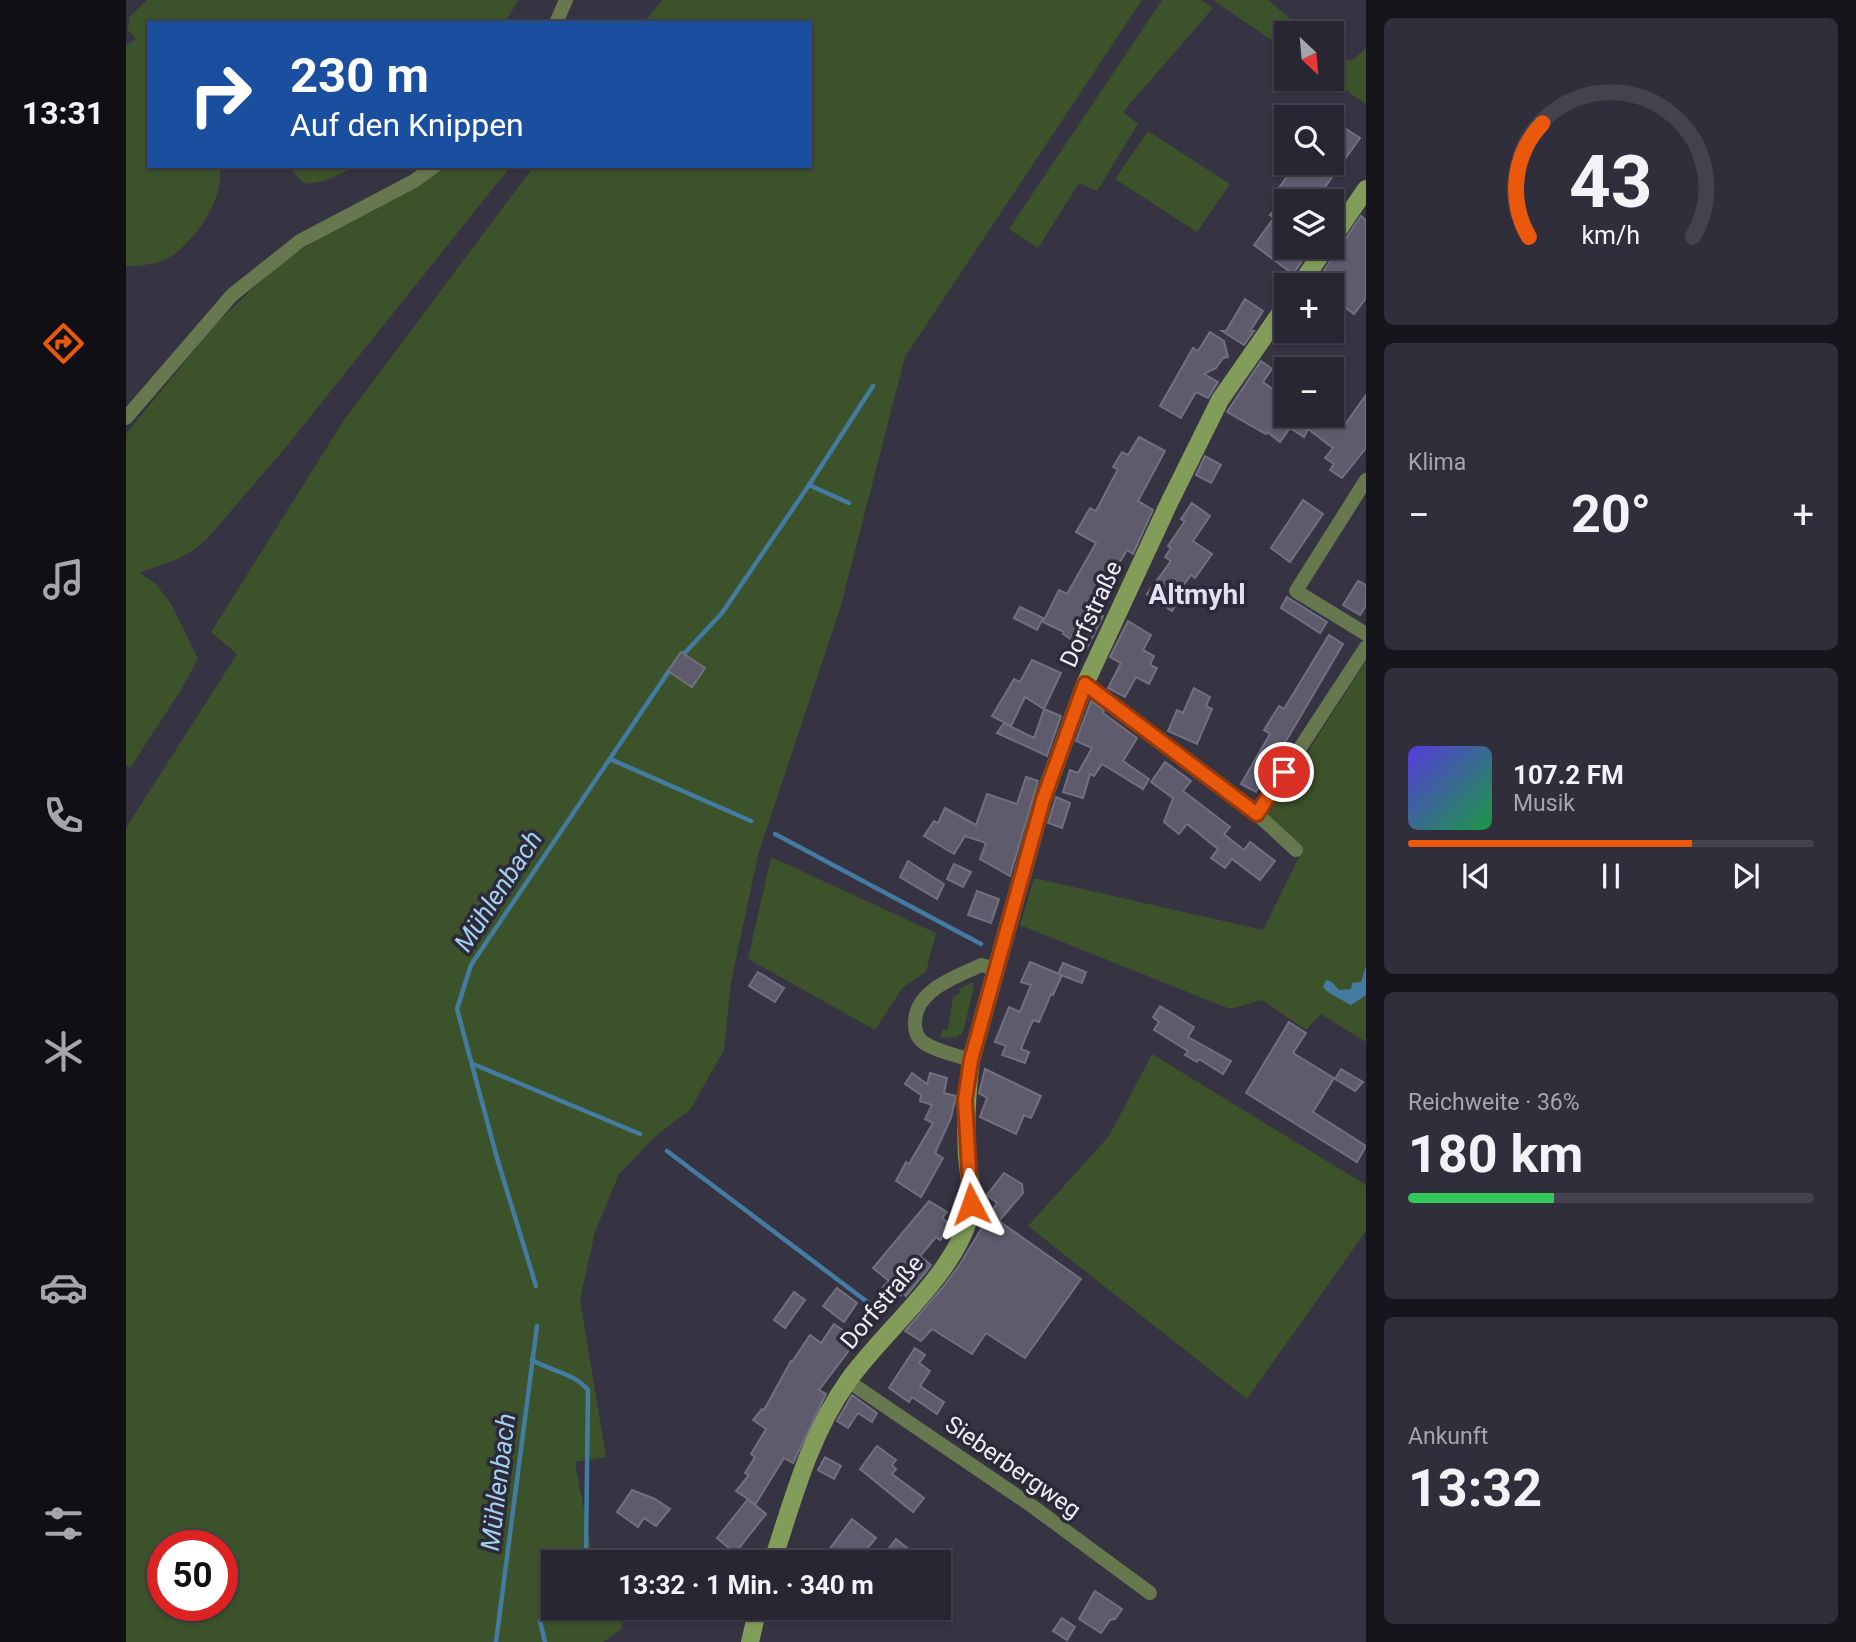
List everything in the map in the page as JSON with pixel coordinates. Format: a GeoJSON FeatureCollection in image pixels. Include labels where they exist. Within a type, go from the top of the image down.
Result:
{"type":"FeatureCollection","features":[{"type":"Feature","properties":{"kind":"main road"},"geometry":{"type":"LineString","coordinates":[[1344,222],[1366,190]]}},
{"type":"Feature","properties":{"kind":"main road","name":"Dorfstraße"},"geometry":{"type":"LineString","coordinates":[[776,1550],[812,1443],[848,1381],[943,1268],[962,1235],[971,1212],[965,1100],[971,1060],[1043,800],[1085,684],[1170,503],[1220,400],[1274,321]]}},
{"type":"Feature","properties":{"kind":"main road"},"geometry":{"type":"LineString","coordinates":[[750,1642],[755,1620]]}},
{"type":"Feature","properties":{"kind":"street"},"geometry":{"type":"LineString","coordinates":[[557,21],[566,0]]}},
{"type":"Feature","properties":{"kind":"street"},"geometry":{"type":"LineString","coordinates":[[126,418],[242,287],[300,242],[414,181],[432,168]]}},
{"type":"Feature","properties":{"kind":"street"},"geometry":{"type":"LineString","coordinates":[[1366,480],[1296,591],[1366,634]]}},
{"type":"Feature","properties":{"kind":"street"},"geometry":{"type":"LineString","coordinates":[[1257,814],[1366,647]]}},
{"type":"Feature","properties":{"kind":"street"},"geometry":{"type":"LineString","coordinates":[[1085,684],[1257,814],[1296,850]]}},
{"type":"Feature","properties":{"kind":"street"},"geometry":{"type":"LineString","coordinates":[[971,1060],[921,1041],[915,1033],[915,1015],[920,1001],[950,981],[981,965],[997,969]]}},
{"type":"Feature","properties":{"kind":"street","name":"Sieberbergweg"},"geometry":{"type":"LineString","coordinates":[[848,1381],[1032,1506],[1150,1593]]}},
{"type":"Feature","properties":{"kind":"green space"},"geometry":{"type":"Polygon","coordinates":[[[147,0],[519,0],[505,21],[147,21],[147,168],[220,168],[220,178],[218,191],[208,215],[183,247],[162,261],[126,267],[126,45],[136,39],[128,30],[129,17],[147,0]]]}},
{"type":"Feature","properties":{"kind":"green space"},"geometry":{"type":"Polygon","coordinates":[[[662,0],[1142,0],[905,357],[840,609],[758,855],[731,982],[724,1050],[690,1110],[658,1134],[619,1174],[595,1232],[580,1300],[606,1457],[575,1462],[592,1550],[541,1550],[541,1620],[624,1620],[620,1630],[603,1642],[126,1642],[126,828],[237,654],[211,632],[344,420],[533,168],[812,168],[812,21],[646,21],[662,0]]]}},
{"type":"Feature","properties":{"kind":"green space"},"geometry":{"type":"Polygon","coordinates":[[[1162,0],[1201,0],[1213,8],[1123,112],[1138,124],[1097,191],[1079,183],[1038,248],[1009,229],[1162,0]]]}},
{"type":"Feature","properties":{"kind":"green space"},"geometry":{"type":"Polygon","coordinates":[[[1213,0],[1268,0],[1293,21],[1274,21],[1274,42],[1213,0]]]}},
{"type":"Feature","properties":{"kind":"green space"},"geometry":{"type":"Polygon","coordinates":[[[1366,48],[1366,104],[1344,89],[1344,60],[1353,60],[1366,48]]]}},
{"type":"Feature","properties":{"kind":"green space"},"geometry":{"type":"Polygon","coordinates":[[[1148,131],[1230,184],[1197,232],[1115,179],[1148,131]]]}},
{"type":"Feature","properties":{"kind":"green space"},"geometry":{"type":"Polygon","coordinates":[[[289,168],[353,168],[325,181],[305,184],[289,168]]]}},
{"type":"Feature","properties":{"kind":"green space"},"geometry":{"type":"Polygon","coordinates":[[[446,168],[509,168],[286,447],[206,540],[182,557],[139,573],[156,584],[171,604],[198,659],[130,768],[126,765],[126,434],[215,325],[287,259],[446,168]]]}},
{"type":"Feature","properties":{"kind":"green space"},"geometry":{"type":"Polygon","coordinates":[[[1366,661],[1366,1042],[1321,1014],[1306,1030],[1262,1000],[1230,1009],[1020,925],[1034,878],[1263,930],[1303,849],[1266,817],[1366,661]]]}},
{"type":"Feature","properties":{"kind":"green space"},"geometry":{"type":"Polygon","coordinates":[[[771,857],[936,933],[926,972],[903,987],[875,1030],[748,959],[771,857]]]}},
{"type":"Feature","properties":{"kind":"green space"},"geometry":{"type":"Polygon","coordinates":[[[973,982],[963,1032],[956,1037],[940,1038],[942,1030],[948,1029],[953,997],[960,992],[959,989],[973,982]]]}},
{"type":"Feature","properties":{"kind":"green space"},"geometry":{"type":"Polygon","coordinates":[[[1152,1054],[1366,1185],[1366,1231],[1247,1399],[1028,1226],[1109,1136],[1152,1054]]]}},
{"type":"Feature","properties":{"kind":"water"},"geometry":{"type":"Polygon","coordinates":[[[1366,966],[1366,995],[1351,1005],[1323,987],[1326,980],[1339,990],[1351,989],[1352,983],[1361,982],[1366,966]]]}},
{"type":"Feature","properties":{"kind":"building"},"geometry":{"type":"Polygon","coordinates":[[[1344,128],[1360,138],[1344,160],[1344,128]]]}},
{"type":"Feature","properties":{"kind":"building"},"geometry":{"type":"Polygon","coordinates":[[[1288,175],[1334,175],[1324,189],[1278,189],[1288,175]]]}},
{"type":"Feature","properties":{"kind":"building"},"geometry":{"type":"Polygon","coordinates":[[[1361,216],[1366,220],[1366,298],[1354,314],[1346,308],[1344,311],[1344,273],[1322,273],[1332,259],[1344,259],[1344,241],[1361,216]]]}},
{"type":"Feature","properties":{"kind":"building"},"geometry":{"type":"Polygon","coordinates":[[[1274,218],[1274,259],[1304,259],[1292,273],[1254,245],[1274,218]]]}},
{"type":"Feature","properties":{"kind":"building"},"geometry":{"type":"Polygon","coordinates":[[[1245,299],[1263,311],[1244,345],[1222,331],[1226,331],[1245,299]]]}},
{"type":"Feature","properties":{"kind":"building"},"geometry":{"type":"Polygon","coordinates":[[[1210,332],[1224,341],[1228,357],[1204,374],[1218,382],[1208,398],[1196,392],[1181,418],[1160,406],[1193,348],[1198,351],[1210,332]]]}},
{"type":"Feature","properties":{"kind":"building"},"geometry":{"type":"Polygon","coordinates":[[[1261,361],[1272,369],[1263,382],[1274,390],[1274,427],[1344,427],[1344,422],[1346,423],[1366,395],[1366,448],[1342,478],[1330,470],[1334,464],[1325,458],[1333,448],[1308,429],[1304,437],[1290,428],[1280,442],[1267,432],[1266,434],[1227,412],[1261,361]]]}},
{"type":"Feature","properties":{"kind":"building"},"geometry":{"type":"Polygon","coordinates":[[[1139,437],[1165,451],[1138,501],[1153,510],[1133,554],[1127,550],[1106,586],[1110,589],[1095,612],[1103,616],[1086,650],[1063,634],[1064,632],[1043,622],[1059,590],[1067,594],[1096,543],[1076,532],[1090,508],[1096,511],[1118,469],[1113,467],[1122,452],[1128,455],[1139,437]]]}},
{"type":"Feature","properties":{"kind":"building"},"geometry":{"type":"Polygon","coordinates":[[[1205,456],[1221,465],[1211,483],[1196,475],[1205,456]]]}},
{"type":"Feature","properties":{"kind":"building"},"geometry":{"type":"Polygon","coordinates":[[[1303,500],[1323,514],[1290,562],[1271,548],[1303,500]]]}},
{"type":"Feature","properties":{"kind":"building"},"geometry":{"type":"Polygon","coordinates":[[[1192,503],[1210,516],[1193,541],[1212,554],[1195,578],[1191,575],[1175,597],[1179,600],[1172,611],[1147,594],[1171,561],[1165,557],[1171,548],[1168,546],[1185,521],[1181,519],[1192,503]]]}},
{"type":"Feature","properties":{"kind":"building"},"geometry":{"type":"Polygon","coordinates":[[[1358,581],[1366,585],[1366,606],[1360,615],[1343,605],[1358,581]]]}},
{"type":"Feature","properties":{"kind":"building"},"geometry":{"type":"Polygon","coordinates":[[[1287,597],[1327,622],[1320,633],[1281,608],[1287,597]]]}},
{"type":"Feature","properties":{"kind":"building"},"geometry":{"type":"Polygon","coordinates":[[[1020,607],[1043,618],[1037,630],[1014,618],[1020,607]]]}},
{"type":"Feature","properties":{"kind":"building"},"geometry":{"type":"Polygon","coordinates":[[[1128,621],[1151,635],[1143,650],[1154,656],[1150,665],[1157,668],[1149,684],[1136,677],[1125,697],[1108,688],[1121,663],[1110,657],[1128,621]]]}},
{"type":"Feature","properties":{"kind":"building"},"geometry":{"type":"Polygon","coordinates":[[[1329,635],[1343,644],[1256,792],[1241,784],[1270,734],[1264,730],[1279,706],[1284,709],[1329,635]]]}},
{"type":"Feature","properties":{"kind":"building"},"geometry":{"type":"Polygon","coordinates":[[[681,652],[705,668],[692,687],[668,671],[681,652]]]}},
{"type":"Feature","properties":{"kind":"building"},"geometry":{"type":"Polygon","coordinates":[[[1032,660],[1061,673],[1044,709],[1025,697],[1011,726],[992,716],[1014,679],[1020,682],[1032,660]]]}},
{"type":"Feature","properties":{"kind":"building"},"geometry":{"type":"Polygon","coordinates":[[[1194,688],[1210,697],[1206,706],[1212,709],[1197,744],[1168,731],[1177,710],[1183,713],[1194,688]]]}},
{"type":"Feature","properties":{"kind":"building"},"geometry":{"type":"Polygon","coordinates":[[[1091,701],[1137,738],[1123,761],[1149,779],[1143,789],[1102,764],[1094,776],[1090,774],[1083,798],[1063,792],[1070,770],[1078,773],[1092,748],[1076,741],[1091,701]]]}},
{"type":"Feature","properties":{"kind":"building"},"geometry":{"type":"Polygon","coordinates":[[[1044,709],[1061,716],[1047,756],[997,733],[1004,723],[1034,738],[1044,709]]]}},
{"type":"Feature","properties":{"kind":"building"},"geometry":{"type":"Polygon","coordinates":[[[1165,762],[1191,781],[1183,791],[1230,827],[1224,834],[1244,850],[1250,842],[1275,861],[1260,880],[1232,859],[1225,868],[1211,858],[1218,849],[1187,824],[1179,834],[1164,822],[1173,798],[1151,782],[1165,762]]]}},
{"type":"Feature","properties":{"kind":"building"},"geometry":{"type":"Polygon","coordinates":[[[1026,777],[1038,781],[1010,876],[980,859],[986,843],[965,836],[954,854],[924,836],[934,821],[938,823],[945,808],[976,825],[987,794],[1017,804],[1026,777]]]}},
{"type":"Feature","properties":{"kind":"building"},"geometry":{"type":"Polygon","coordinates":[[[1056,797],[1070,803],[1062,828],[1048,823],[1056,797]]]}},
{"type":"Feature","properties":{"kind":"building"},"geometry":{"type":"Polygon","coordinates":[[[908,861],[944,884],[937,899],[900,877],[908,861]]]}},
{"type":"Feature","properties":{"kind":"building"},"geometry":{"type":"Polygon","coordinates":[[[954,864],[971,872],[963,887],[947,879],[954,864]]]}},
{"type":"Feature","properties":{"kind":"building"},"geometry":{"type":"Polygon","coordinates":[[[977,891],[999,899],[991,923],[968,915],[977,891]]]}},
{"type":"Feature","properties":{"kind":"building"},"geometry":{"type":"Polygon","coordinates":[[[1030,962],[1062,975],[1039,1022],[1033,1020],[1027,1034],[1021,1049],[1029,1052],[1025,1063],[1002,1055],[1006,1046],[995,1042],[1009,1007],[1020,1012],[1031,985],[1021,982],[1030,962]]]}},
{"type":"Feature","properties":{"kind":"building"},"geometry":{"type":"Polygon","coordinates":[[[1063,963],[1086,972],[1082,983],[1058,974],[1063,963]]]}},
{"type":"Feature","properties":{"kind":"building"},"geometry":{"type":"Polygon","coordinates":[[[758,972],[784,988],[775,1002],[749,986],[758,972]]]}},
{"type":"Feature","properties":{"kind":"building"},"geometry":{"type":"Polygon","coordinates":[[[1160,1006],[1194,1027],[1188,1037],[1231,1061],[1223,1074],[1199,1059],[1197,1062],[1185,1055],[1188,1051],[1154,1030],[1159,1022],[1153,1017],[1160,1006]]]}},
{"type":"Feature","properties":{"kind":"building"},"geometry":{"type":"Polygon","coordinates":[[[1289,1022],[1306,1033],[1293,1053],[1334,1078],[1313,1112],[1366,1146],[1357,1162],[1246,1093],[1289,1022]]]}},
{"type":"Feature","properties":{"kind":"building"},"geometry":{"type":"Polygon","coordinates":[[[985,1069],[1041,1096],[1031,1118],[1024,1115],[1016,1134],[980,1117],[987,1098],[979,1093],[985,1069]]]}},
{"type":"Feature","properties":{"kind":"building"},"geometry":{"type":"Polygon","coordinates":[[[1341,1069],[1363,1082],[1355,1091],[1335,1079],[1341,1069]]]}},
{"type":"Feature","properties":{"kind":"building"},"geometry":{"type":"Polygon","coordinates":[[[912,1073],[927,1084],[930,1073],[947,1078],[944,1093],[956,1096],[951,1118],[935,1153],[943,1158],[921,1197],[896,1181],[933,1123],[925,1119],[932,1105],[920,1101],[921,1095],[905,1084],[912,1073]]]}},
{"type":"Feature","properties":{"kind":"building"},"geometry":{"type":"Polygon","coordinates":[[[1004,1173],[1022,1184],[1023,1193],[999,1221],[1081,1279],[1025,1358],[986,1333],[972,1354],[932,1329],[921,1341],[905,1331],[960,1264],[997,1203],[987,1195],[1004,1173]]]}},
{"type":"Feature","properties":{"kind":"building"},"geometry":{"type":"Polygon","coordinates":[[[929,1201],[947,1212],[942,1218],[951,1225],[940,1240],[936,1237],[920,1256],[931,1265],[906,1296],[903,1293],[897,1299],[883,1287],[889,1281],[873,1268],[929,1201]]]}},
{"type":"Feature","properties":{"kind":"building"},"geometry":{"type":"Polygon","coordinates":[[[837,1288],[857,1303],[844,1322],[823,1306],[837,1288]]]}},
{"type":"Feature","properties":{"kind":"building"},"geometry":{"type":"Polygon","coordinates":[[[794,1292],[805,1300],[785,1328],[774,1320],[794,1292]]]}},
{"type":"Feature","properties":{"kind":"building"},"geometry":{"type":"Polygon","coordinates":[[[834,1324],[857,1340],[819,1390],[826,1394],[793,1463],[784,1458],[755,1505],[766,1514],[737,1550],[731,1550],[717,1538],[748,1499],[736,1491],[749,1475],[745,1473],[755,1457],[751,1454],[766,1429],[753,1420],[764,1410],[791,1361],[810,1335],[821,1343],[834,1324]]]}},
{"type":"Feature","properties":{"kind":"building"},"geometry":{"type":"Polygon","coordinates":[[[915,1348],[925,1355],[919,1363],[930,1371],[920,1386],[944,1402],[937,1414],[912,1397],[909,1402],[889,1388],[915,1348]]]}},
{"type":"Feature","properties":{"kind":"building"},"geometry":{"type":"Polygon","coordinates":[[[852,1395],[877,1413],[872,1422],[858,1413],[848,1428],[837,1421],[852,1395]]]}},
{"type":"Feature","properties":{"kind":"building"},"geometry":{"type":"Polygon","coordinates":[[[877,1446],[896,1460],[892,1465],[896,1469],[892,1474],[924,1498],[913,1512],[860,1469],[877,1446]]]}},
{"type":"Feature","properties":{"kind":"building"},"geometry":{"type":"Polygon","coordinates":[[[825,1457],[841,1466],[834,1479],[818,1470],[825,1457]]]}},
{"type":"Feature","properties":{"kind":"building"},"geometry":{"type":"Polygon","coordinates":[[[632,1490],[655,1499],[670,1509],[656,1526],[644,1518],[638,1527],[617,1512],[632,1490]]]}},
{"type":"Feature","properties":{"kind":"building"},"geometry":{"type":"Polygon","coordinates":[[[852,1519],[876,1538],[866,1550],[829,1550],[852,1519]]]}},
{"type":"Feature","properties":{"kind":"building"},"geometry":{"type":"Polygon","coordinates":[[[896,1539],[910,1550],[888,1550],[896,1539]]]}},
{"type":"Feature","properties":{"kind":"building"},"geometry":{"type":"Polygon","coordinates":[[[1095,1591],[1122,1609],[1101,1633],[1079,1619],[1095,1591]]]}},
{"type":"Feature","properties":{"kind":"building"},"geometry":{"type":"Polygon","coordinates":[[[1062,1618],[1075,1627],[1067,1640],[1053,1631],[1062,1618]]]}},
{"type":"Feature","properties":{"kind":"waterway"},"geometry":{"type":"LineString","coordinates":[[809,485],[873,386]]}},
{"type":"Feature","properties":{"kind":"waterway"},"geometry":{"type":"LineString","coordinates":[[681,657],[722,613],[809,485],[849,503]]}},
{"type":"Feature","properties":{"kind":"waterway","name":"Mühlenbach"},"geometry":{"type":"LineString","coordinates":[[536,1286],[497,1158],[457,1009],[471,965],[671,668]]}},
{"type":"Feature","properties":{"kind":"waterway"},"geometry":{"type":"LineString","coordinates":[[610,759],[751,821]]}},
{"type":"Feature","properties":{"kind":"waterway"},"geometry":{"type":"LineString","coordinates":[[775,834],[981,944]]}},
{"type":"Feature","properties":{"kind":"waterway"},"geometry":{"type":"LineString","coordinates":[[473,1064],[640,1134]]}},
{"type":"Feature","properties":{"kind":"waterway"},"geometry":{"type":"LineString","coordinates":[[667,1151],[874,1307]]}},
{"type":"Feature","properties":{"kind":"waterway","name":"Mühlenbach"},"geometry":{"type":"LineString","coordinates":[[496,1642],[537,1326]]}},
{"type":"Feature","properties":{"kind":"waterway"},"geometry":{"type":"LineString","coordinates":[[532,1360],[569,1376],[588,1390],[586,1550]]}},
{"type":"Feature","properties":{"kind":"waterway"},"geometry":{"type":"LineString","coordinates":[[541,1619],[545,1642]]}},
{"type":"Feature","properties":{"kind":"district","name":"Altmyhl"},"geometry":{"type":"Point","coordinates":[1197,594]}},
{"type":"Feature","properties":{"kind":"route"},"geometry":{"type":"LineString","coordinates":[[971,1204],[965,1100],[974,1046],[1043,800],[1085,684],[1257,814],[1284,772]]}}]}
